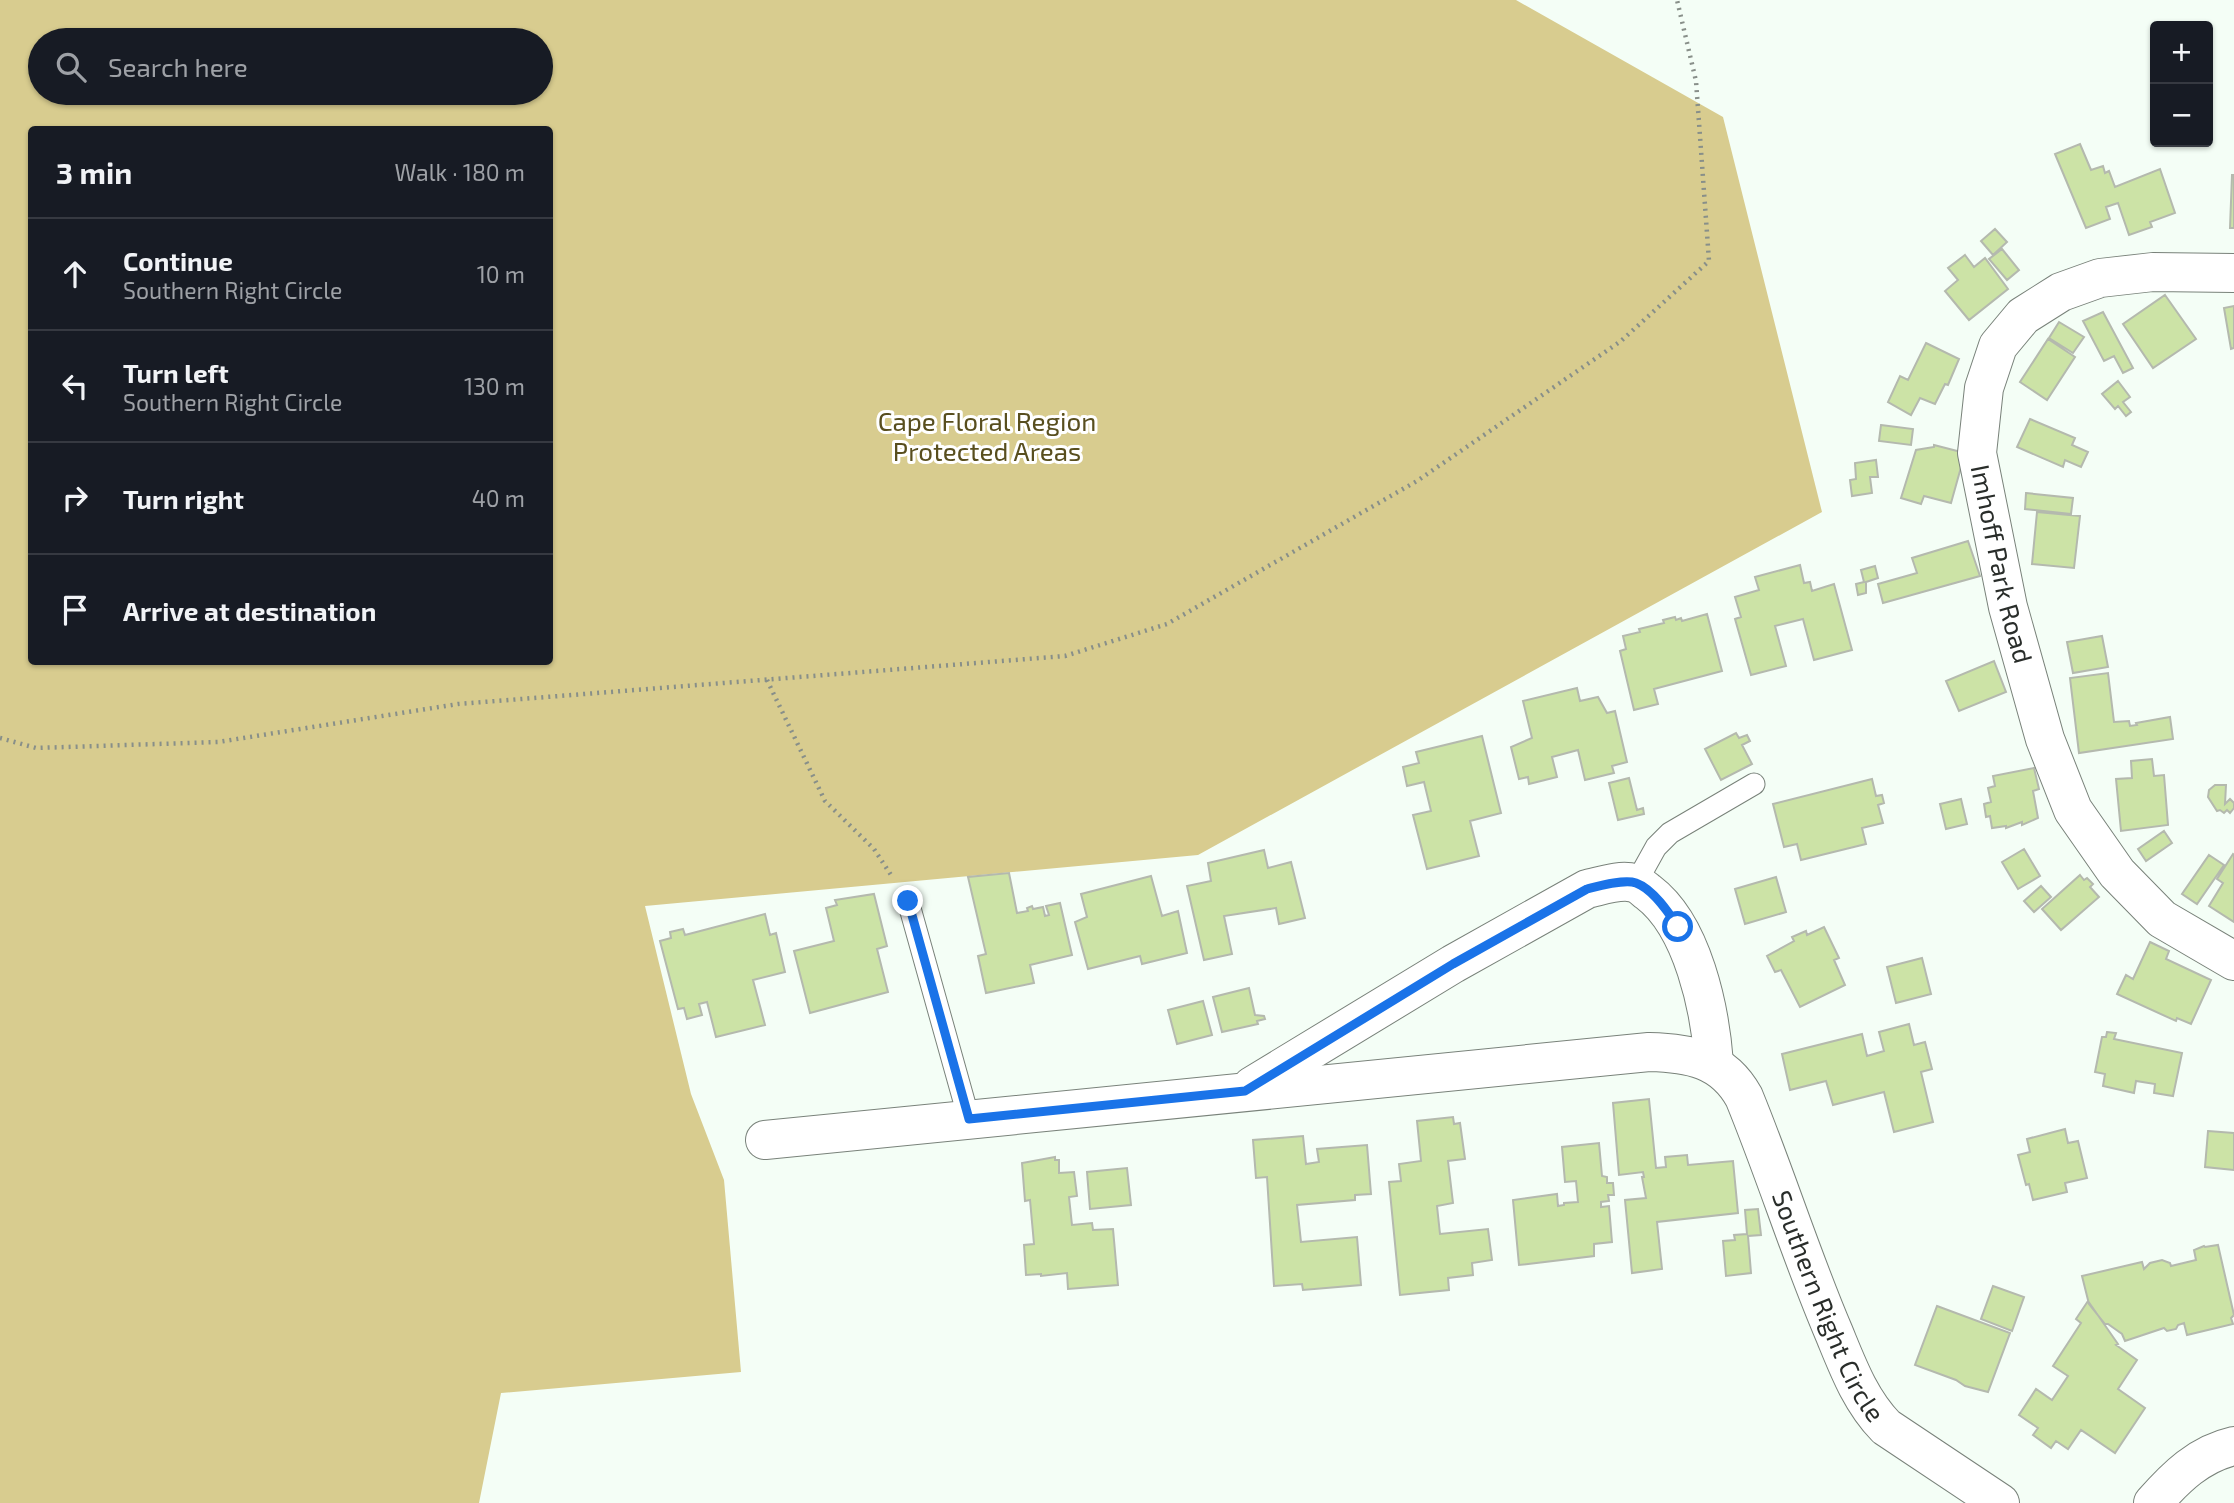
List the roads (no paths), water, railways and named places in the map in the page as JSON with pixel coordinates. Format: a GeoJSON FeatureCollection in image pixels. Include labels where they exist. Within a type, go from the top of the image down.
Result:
{"type":"FeatureCollection","features":[{"type":"Feature","properties":{"kind":"street","name":"Imhoff Park Road"},"geometry":{"type":"LineString","coordinates":[[2234,273],[2152,272],[2100,278],[2061,292],[2023,316],[1998,346],[1984,388],[1977,453],[2008,607],[2045,739],[2073,810],[2116,873],[2162,919],[2234,961]]}},
{"type":"Feature","properties":{"kind":"street"},"geometry":{"type":"LineString","coordinates":[[765,1140],[1649,1052],[1673,1053],[1714,1063],[1711,1027],[1704,999],[1678,927],[1659,900],[1636,883],[1610,884],[1587,889],[1453,964],[1245,1091]]}},
{"type":"Feature","properties":{"kind":"street","name":"Southern Right Circle"},"geometry":{"type":"LineString","coordinates":[[1714,1063],[1729,1076],[1744,1097],[1815,1289],[1860,1394],[1886,1427],[2000,1503]]}},
{"type":"Feature","properties":{"kind":"street"},"geometry":{"type":"LineString","coordinates":[[2153,1503],[2174,1479],[2188,1468],[2203,1458],[2234,1446]]}},
{"type":"Feature","properties":{"kind":"lane"},"geometry":{"type":"LineString","coordinates":[[1636,883],[1657,847],[1670,833],[1754,783]]}},
{"type":"Feature","properties":{"kind":"lane"},"geometry":{"type":"LineString","coordinates":[[908,901],[969,1119]]}},
{"type":"Feature","properties":{"kind":"park label","name":"Cape Floral Region Protected Areas"},"geometry":{"type":"Point","coordinates":[987,436]}}]}
